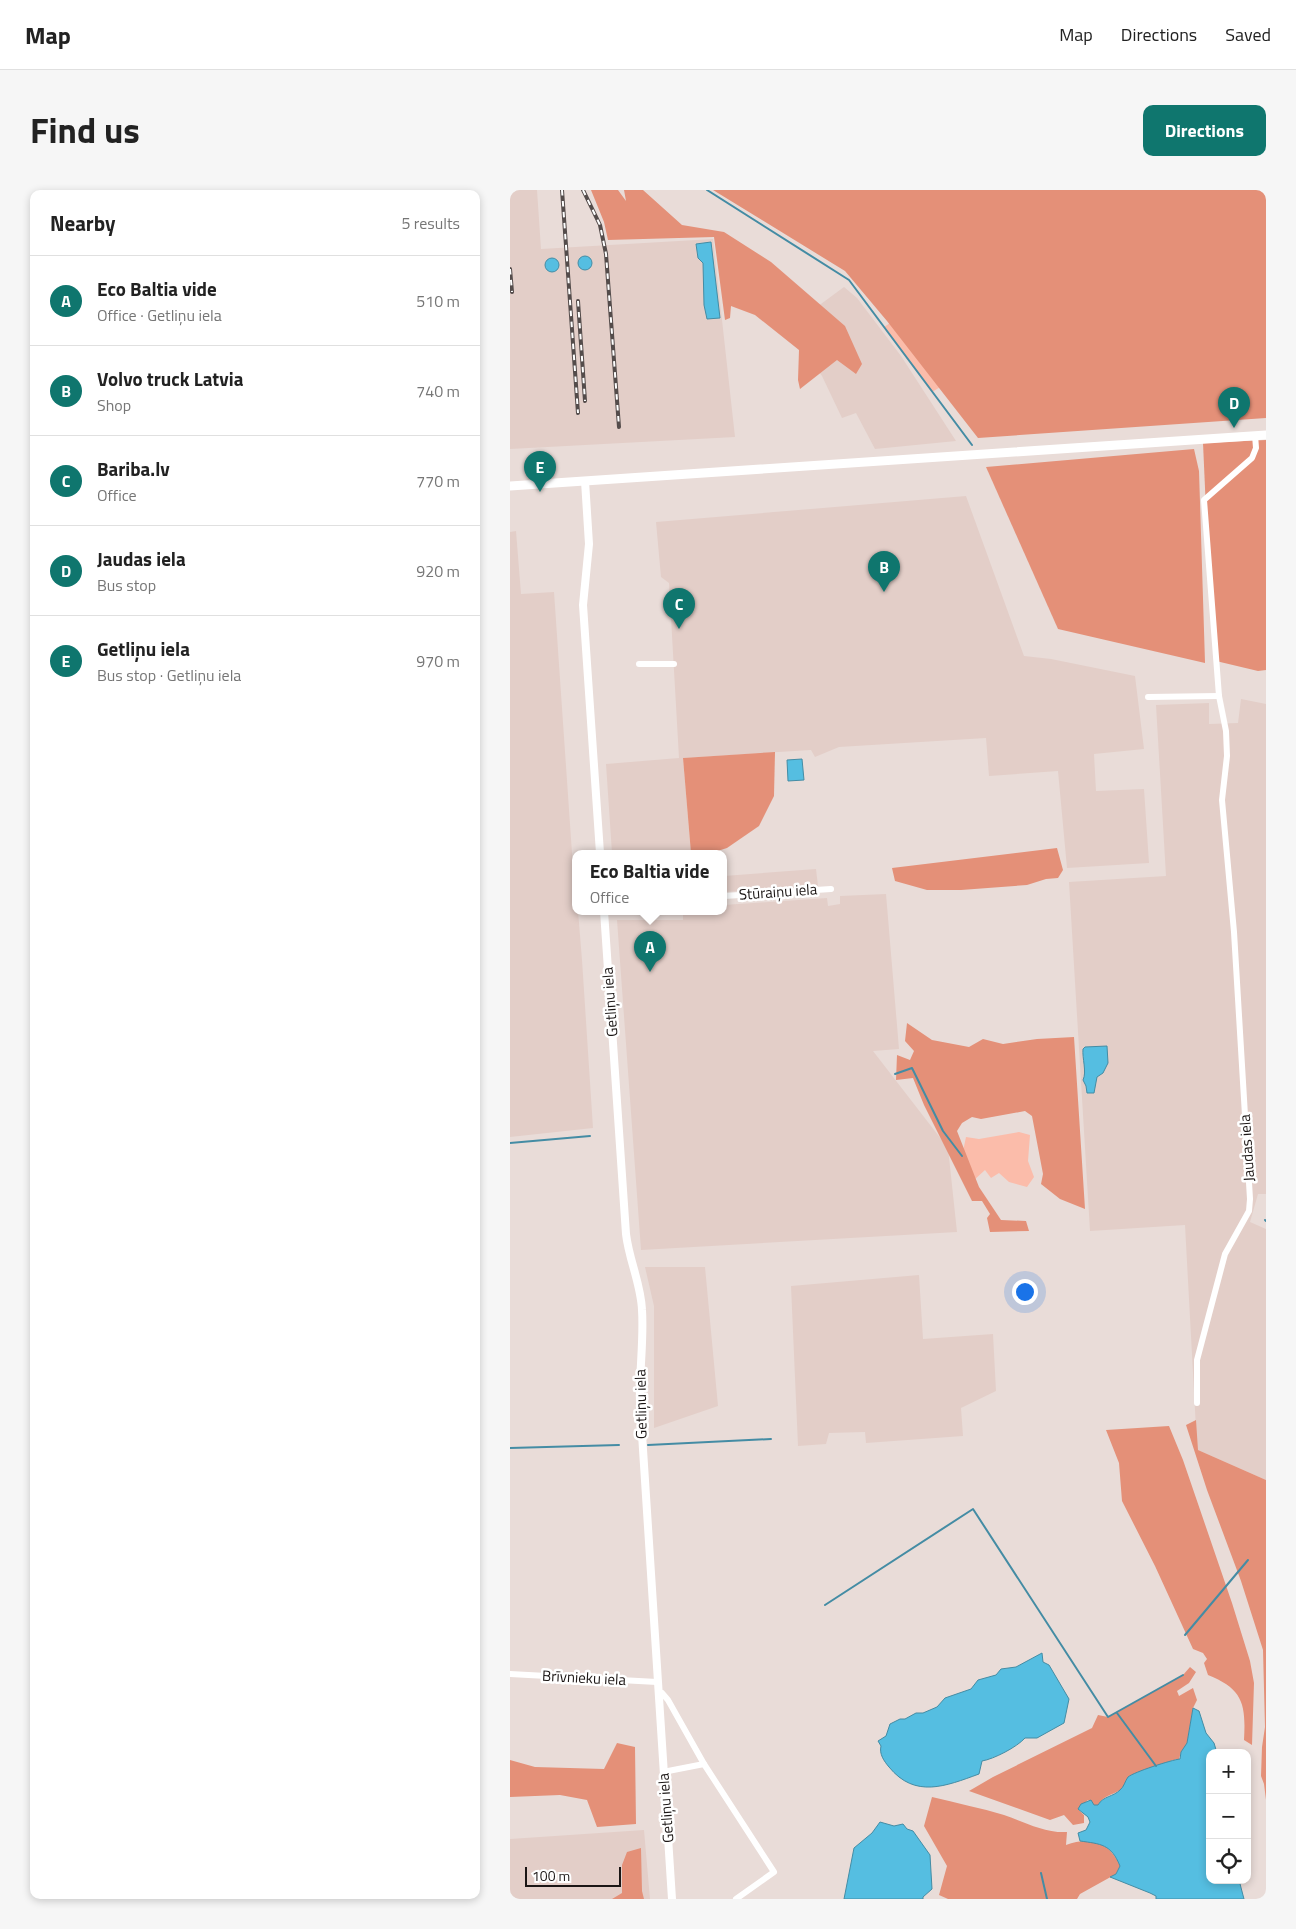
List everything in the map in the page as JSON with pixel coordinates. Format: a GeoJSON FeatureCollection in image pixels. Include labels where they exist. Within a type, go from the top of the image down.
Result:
{"type":"FeatureCollection","features":[{"type":"Feature","properties":{"kind":"main road"},"geometry":{"type":"LineString","coordinates":[[510,486],[1266,435]]}},
{"type":"Feature","properties":{"kind":"street","name":"Jaudas iela"},"geometry":{"type":"LineString","coordinates":[[1197,1403],[1197,1360],[1225,1254],[1249,1211],[1250,1199],[1234,932],[1222,800],[1227,756],[1226,731],[1219,696],[1204,500],[1252,458],[1256,448],[1255,436]]}},
{"type":"Feature","properties":{"kind":"street"},"geometry":{"type":"LineString","coordinates":[[585,481],[589,544],[583,605],[600,850]]}},
{"type":"Feature","properties":{"kind":"street"},"geometry":{"type":"LineString","coordinates":[[639,664],[674,664]]}},
{"type":"Feature","properties":{"kind":"street"},"geometry":{"type":"LineString","coordinates":[[1148,697],[1219,696]]}},
{"type":"Feature","properties":{"kind":"street","name":"Stūraiņu iela"},"geometry":{"type":"LineString","coordinates":[[727,896],[831,889]]}},
{"type":"Feature","properties":{"kind":"street","name":"Getliņu iela"},"geometry":{"type":"LineString","coordinates":[[604,915],[626,1234],[642,1311],[639,1376],[640,1403],[672,1899]]}},
{"type":"Feature","properties":{"kind":"street","name":"Brīvnieku iela"},"geometry":{"type":"LineString","coordinates":[[510,1674],[657,1682]]}},
{"type":"Feature","properties":{"kind":"street"},"geometry":{"type":"LineString","coordinates":[[658,1692],[662,1693],[668,1700],[704,1764],[774,1872],[736,1899]]}},
{"type":"Feature","properties":{"kind":"street"},"geometry":{"type":"LineString","coordinates":[[664,1772],[704,1764]]}},
{"type":"Feature","properties":{"kind":"shaded area"},"geometry":{"type":"Polygon","coordinates":[[[510,190],[537,190],[541,249],[713,239],[735,437],[510,449],[510,190]]]}},
{"type":"Feature","properties":{"kind":"shaded area"},"geometry":{"type":"Polygon","coordinates":[[[591,190],[618,190],[626,201],[624,190],[643,190],[682,225],[724,232],[771,262],[845,326],[862,364],[856,374],[837,360],[800,389],[798,380],[799,350],[755,315],[731,306],[730,318],[725,320],[714,237],[608,240],[604,222],[591,190]]]}},
{"type":"Feature","properties":{"kind":"shaded area"},"geometry":{"type":"Polygon","coordinates":[[[713,190],[1266,190],[1266,418],[978,438],[887,321],[845,271],[713,190]]]}},
{"type":"Feature","properties":{"kind":"shaded area"},"geometry":{"type":"Polygon","coordinates":[[[844,287],[857,298],[901,356],[956,441],[875,449],[856,413],[842,418],[822,376],[787,329],[844,287]]]}},
{"type":"Feature","properties":{"kind":"shaded area"},"geometry":{"type":"Polygon","coordinates":[[[904,314],[952,380],[932,392],[884,327],[904,314]]]}},
{"type":"Feature","properties":{"kind":"shaded area"},"geometry":{"type":"Polygon","coordinates":[[[1266,440],[1266,670],[1258,671],[1216,661],[1208,555],[1203,443],[1266,440]]]}},
{"type":"Feature","properties":{"kind":"shaded area"},"geometry":{"type":"Polygon","coordinates":[[[1194,449],[1199,471],[1205,663],[1058,629],[986,467],[1194,449]]]}},
{"type":"Feature","properties":{"kind":"shaded area"},"geometry":{"type":"Polygon","coordinates":[[[966,496],[1024,656],[1051,659],[1135,676],[1144,749],[1094,754],[1096,791],[1144,789],[1149,863],[1067,868],[1058,771],[989,776],[986,738],[839,747],[815,757],[811,750],[683,758],[691,850],[612,850],[606,764],[679,758],[669,583],[661,577],[656,522],[966,496]]]}},
{"type":"Feature","properties":{"kind":"shaded area"},"geometry":{"type":"Polygon","coordinates":[[[516,531],[521,594],[554,592],[572,853],[572,915],[578,915],[593,1128],[510,1137],[510,532],[516,531]]]}},
{"type":"Feature","properties":{"kind":"shaded area"},"geometry":{"type":"Polygon","coordinates":[[[1241,699],[1266,704],[1266,1194],[1258,1194],[1250,1222],[1266,1229],[1266,1480],[1198,1450],[1197,1447],[1185,1225],[1090,1231],[1069,882],[1166,876],[1156,705],[1209,703],[1209,724],[1238,723],[1241,699]]]}},
{"type":"Feature","properties":{"kind":"shaded area"},"geometry":{"type":"Polygon","coordinates":[[[775,752],[774,796],[759,826],[727,848],[721,850],[691,850],[683,758],[775,752]]]}},
{"type":"Feature","properties":{"kind":"shaded area"},"geometry":{"type":"Polygon","coordinates":[[[1057,848],[1063,870],[1058,878],[1046,879],[1027,885],[961,890],[927,890],[895,881],[892,868],[1057,848]]]}},
{"type":"Feature","properties":{"kind":"shaded area"},"geometry":{"type":"Polygon","coordinates":[[[816,869],[818,886],[727,892],[727,876],[816,869]]]}},
{"type":"Feature","properties":{"kind":"shaded area"},"geometry":{"type":"Polygon","coordinates":[[[886,894],[899,1049],[873,1051],[948,1148],[957,1232],[641,1250],[617,920],[683,920],[683,915],[727,915],[727,905],[827,898],[828,906],[840,904],[840,896],[886,894]]]}},
{"type":"Feature","properties":{"kind":"shaded area"},"geometry":{"type":"Polygon","coordinates":[[[907,1023],[932,1040],[969,1047],[983,1039],[1003,1044],[1037,1039],[1074,1037],[1085,1209],[1060,1199],[1041,1184],[1043,1174],[1032,1116],[1025,1111],[981,1119],[972,1117],[962,1123],[957,1131],[979,1187],[1001,1220],[1026,1221],[1029,1231],[990,1232],[987,1218],[990,1214],[982,1201],[972,1201],[924,1105],[913,1078],[896,1080],[897,1055],[910,1060],[914,1051],[905,1041],[907,1023]]]}},
{"type":"Feature","properties":{"kind":"shaded area"},"geometry":{"type":"Polygon","coordinates":[[[1019,1132],[1030,1135],[1028,1161],[1034,1177],[1027,1187],[1009,1182],[999,1173],[991,1178],[985,1170],[973,1181],[962,1156],[966,1137],[979,1139],[1019,1132]]]}},
{"type":"Feature","properties":{"kind":"shaded area"},"geometry":{"type":"Polygon","coordinates":[[[645,1267],[705,1267],[718,1406],[654,1428],[654,1306],[645,1267]]]}},
{"type":"Feature","properties":{"kind":"shaded area"},"geometry":{"type":"Polygon","coordinates":[[[919,1275],[923,1339],[993,1334],[996,1391],[961,1408],[963,1436],[866,1443],[865,1432],[829,1433],[826,1444],[798,1446],[791,1286],[919,1275]]]}},
{"type":"Feature","properties":{"kind":"shaded area"},"geometry":{"type":"Polygon","coordinates":[[[1196,1420],[1198,1450],[1266,1480],[1266,1800],[1261,1776],[1265,1727],[1263,1650],[1241,1581],[1207,1490],[1186,1425],[1196,1420]]]}},
{"type":"Feature","properties":{"kind":"shaded area"},"geometry":{"type":"Polygon","coordinates":[[[1169,1426],[1183,1460],[1250,1661],[1254,1683],[1252,1745],[1244,1740],[1244,1717],[1240,1699],[1229,1686],[1208,1675],[1204,1663],[1207,1659],[1203,1653],[1193,1649],[1155,1566],[1122,1501],[1119,1463],[1106,1430],[1169,1426]]]}},
{"type":"Feature","properties":{"kind":"shaded area"},"geometry":{"type":"Polygon","coordinates":[[[1190,1667],[1196,1672],[1189,1683],[1177,1691],[1179,1696],[1193,1688],[1197,1700],[1193,1708],[1187,1743],[1179,1759],[1155,1767],[1105,1798],[1098,1805],[1094,1805],[1088,1800],[1078,1809],[1084,1815],[1084,1823],[1073,1825],[1064,1815],[1050,1820],[969,1791],[993,1777],[1092,1728],[1098,1715],[1108,1717],[1183,1675],[1190,1667]]]}},
{"type":"Feature","properties":{"kind":"shaded area"},"geometry":{"type":"Polygon","coordinates":[[[617,1743],[635,1747],[636,1824],[597,1827],[587,1800],[560,1795],[510,1797],[510,1760],[535,1767],[604,1769],[617,1743]]]}},
{"type":"Feature","properties":{"kind":"shaded area"},"geometry":{"type":"Polygon","coordinates":[[[932,1797],[995,1812],[1042,1829],[1067,1832],[1066,1845],[1083,1841],[1098,1843],[1111,1851],[1120,1866],[1116,1874],[1080,1894],[1077,1899],[948,1899],[939,1895],[947,1866],[924,1826],[932,1797]]]}},
{"type":"Feature","properties":{"kind":"shaded area"},"geometry":{"type":"Polygon","coordinates":[[[644,1830],[650,1899],[510,1899],[510,1839],[644,1830]]]}},
{"type":"Feature","properties":{"kind":"shaded area"},"geometry":{"type":"Polygon","coordinates":[[[641,1848],[642,1891],[644,1899],[612,1899],[622,1893],[622,1865],[627,1852],[641,1848]]]}},
{"type":"Feature","properties":{"kind":"water"},"geometry":{"type":"Polygon","coordinates":[[[711,242],[720,318],[707,319],[704,305],[703,263],[698,258],[696,244],[711,242]]]}},
{"type":"Feature","properties":{"kind":"water"},"geometry":{"type":"Polygon","coordinates":[[[582,256],[588,256],[592,263],[588,270],[582,270],[578,266],[578,260],[582,256]]]}},
{"type":"Feature","properties":{"kind":"water"},"geometry":{"type":"Polygon","coordinates":[[[549,258],[555,258],[559,265],[555,272],[549,272],[545,268],[545,262],[549,258]]]}},
{"type":"Feature","properties":{"kind":"water"},"geometry":{"type":"Polygon","coordinates":[[[802,759],[804,780],[788,781],[787,760],[802,759]]]}},
{"type":"Feature","properties":{"kind":"water"},"geometry":{"type":"Polygon","coordinates":[[[1107,1046],[1108,1063],[1103,1073],[1097,1077],[1094,1093],[1087,1093],[1083,1080],[1085,1073],[1083,1049],[1085,1047],[1107,1046]]]}},
{"type":"Feature","properties":{"kind":"water"},"geometry":{"type":"Polygon","coordinates":[[[1042,1653],[1043,1662],[1049,1665],[1069,1699],[1064,1723],[1037,1738],[1025,1738],[1005,1752],[982,1761],[979,1774],[943,1785],[931,1787],[909,1783],[899,1777],[885,1762],[881,1755],[881,1746],[878,1741],[886,1736],[890,1724],[916,1713],[923,1713],[937,1707],[945,1698],[971,1689],[978,1680],[996,1675],[1001,1669],[1016,1667],[1042,1653]]]}},
{"type":"Feature","properties":{"kind":"water"},"geometry":{"type":"Polygon","coordinates":[[[1193,1708],[1199,1711],[1206,1733],[1214,1743],[1216,1749],[1206,1749],[1206,1884],[1240,1884],[1244,1899],[1156,1899],[1156,1896],[1150,1893],[1110,1877],[1116,1874],[1120,1866],[1109,1849],[1100,1844],[1080,1841],[1078,1833],[1086,1830],[1090,1822],[1088,1817],[1078,1809],[1081,1804],[1091,1800],[1094,1805],[1098,1805],[1120,1790],[1128,1777],[1153,1766],[1180,1759],[1181,1752],[1187,1743],[1193,1708]]]}},
{"type":"Feature","properties":{"kind":"water"},"geometry":{"type":"Polygon","coordinates":[[[880,1822],[894,1826],[903,1824],[907,1829],[913,1831],[930,1855],[932,1889],[923,1899],[844,1899],[854,1848],[872,1833],[880,1822]]]}},
{"type":"Feature","properties":{"kind":"waterway"},"geometry":{"type":"LineString","coordinates":[[707,190],[849,280],[972,445]]}},
{"type":"Feature","properties":{"kind":"waterway"},"geometry":{"type":"LineString","coordinates":[[895,1074],[912,1068],[943,1131],[962,1156]]}},
{"type":"Feature","properties":{"kind":"waterway"},"geometry":{"type":"LineString","coordinates":[[510,1143],[590,1136]]}},
{"type":"Feature","properties":{"kind":"waterway"},"geometry":{"type":"LineString","coordinates":[[648,1445],[771,1439]]}},
{"type":"Feature","properties":{"kind":"waterway"},"geometry":{"type":"LineString","coordinates":[[510,1448],[619,1445]]}},
{"type":"Feature","properties":{"kind":"waterway"},"geometry":{"type":"LineString","coordinates":[[825,1605],[973,1509],[1108,1717],[1183,1675]]}},
{"type":"Feature","properties":{"kind":"waterway"},"geometry":{"type":"LineString","coordinates":[[1185,1635],[1248,1560]]}},
{"type":"Feature","properties":{"kind":"waterway"},"geometry":{"type":"LineString","coordinates":[[1117,1713],[1156,1766]]}},
{"type":"Feature","properties":{"kind":"waterway"},"geometry":{"type":"LineString","coordinates":[[1041,1873],[1047,1899]]}},
{"type":"Feature","properties":{"kind":"railway"},"geometry":{"type":"LineString","coordinates":[[562,190],[578,413]]}},
{"type":"Feature","properties":{"kind":"railway"},"geometry":{"type":"LineString","coordinates":[[583,190],[600,225],[606,254],[619,427]]}},
{"type":"Feature","properties":{"kind":"railway"},"geometry":{"type":"LineString","coordinates":[[510,269],[512,292]]}},
{"type":"Feature","properties":{"kind":"railway"},"geometry":{"type":"LineString","coordinates":[[578,301],[585,401]]}},
{"type":"Feature","properties":{"kind":"place","name":"Jaudas iela"},"geometry":{"type":"Point","coordinates":[1234,428]}},
{"type":"Feature","properties":{"kind":"place","name":"Getliņu iela"},"geometry":{"type":"Point","coordinates":[540,492]}},
{"type":"Feature","properties":{"kind":"place","name":"Volvo truck Latvia"},"geometry":{"type":"Point","coordinates":[884,592]}},
{"type":"Feature","properties":{"kind":"place","name":"Bariba.lv"},"geometry":{"type":"Point","coordinates":[679,629]}},
{"type":"Feature","properties":{"kind":"place","name":"Eco Baltia vide"},"geometry":{"type":"Point","coordinates":[650,972]}}]}
